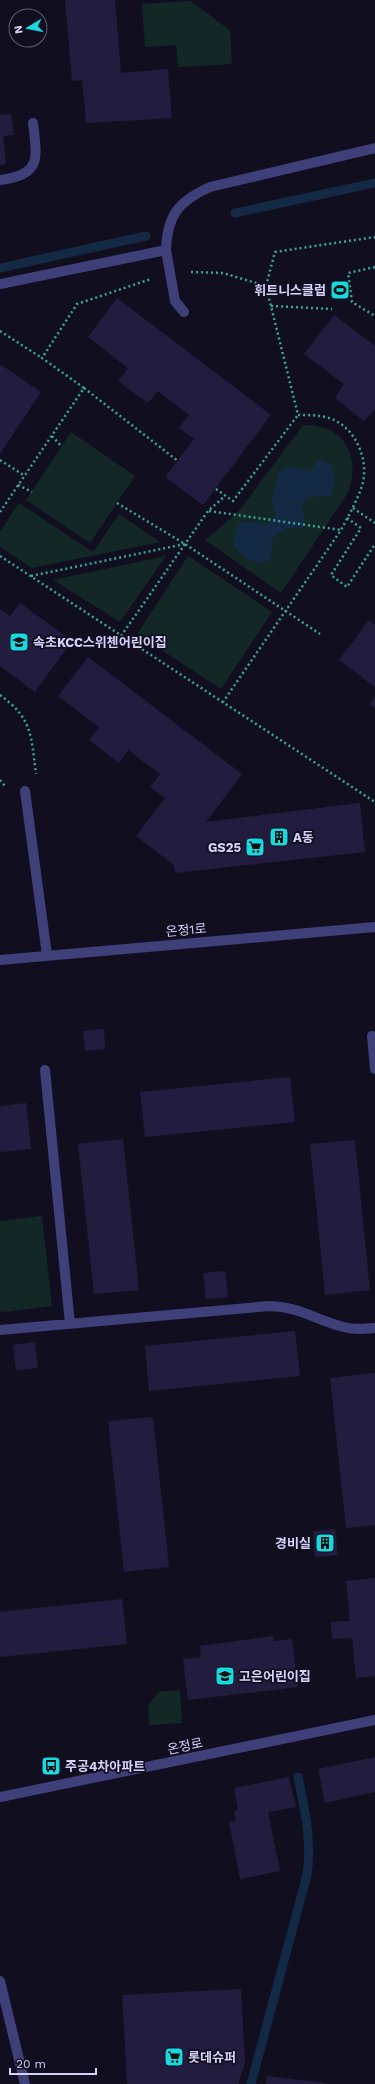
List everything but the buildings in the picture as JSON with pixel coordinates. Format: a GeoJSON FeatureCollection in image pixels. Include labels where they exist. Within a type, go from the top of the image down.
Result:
{"type":"FeatureCollection","features":[{"type":"Feature","properties":{"kind":"street"},"geometry":{"type":"LineString","coordinates":[[0,180],[24,175],[32,168],[35,157],[33,123]]}},
{"type":"Feature","properties":{"kind":"street"},"geometry":{"type":"LineString","coordinates":[[184,312],[175,301],[166,250],[166,238],[171,219],[182,203],[194,194],[210,187],[375,148]]}},
{"type":"Feature","properties":{"kind":"street"},"geometry":{"type":"LineString","coordinates":[[0,284],[166,250]]}},
{"type":"Feature","properties":{"kind":"street"},"geometry":{"type":"LineString","coordinates":[[26,791],[47,955]]}},
{"type":"Feature","properties":{"kind":"street","name":"온정1로"},"geometry":{"type":"LineString","coordinates":[[0,960],[375,927]]}},
{"type":"Feature","properties":{"kind":"street"},"geometry":{"type":"LineString","coordinates":[[372,1036],[375,1069]]}},
{"type":"Feature","properties":{"kind":"street"},"geometry":{"type":"LineString","coordinates":[[44,1070],[70,1324]]}},
{"type":"Feature","properties":{"kind":"street"},"geometry":{"type":"LineString","coordinates":[[0,1330],[269,1306],[298,1309],[343,1327],[357,1329],[375,1328]]}},
{"type":"Feature","properties":{"kind":"street","name":"온정로"},"geometry":{"type":"LineString","coordinates":[[0,1797],[375,1720]]}},
{"type":"Feature","properties":{"kind":"street"},"geometry":{"type":"LineString","coordinates":[[0,1981],[26,2084]]}},
{"type":"Feature","properties":{"kind":"path"},"geometry":{"type":"LineString","coordinates":[[298,415],[266,286],[275,252],[375,237]]}},
{"type":"Feature","properties":{"kind":"path"},"geometry":{"type":"LineString","coordinates":[[375,266],[348,274],[352,302],[375,316]]}},
{"type":"Feature","properties":{"kind":"path"},"geometry":{"type":"LineString","coordinates":[[42,358],[77,304],[170,272],[223,273],[266,286]]}},
{"type":"Feature","properties":{"kind":"path"},"geometry":{"type":"LineString","coordinates":[[271,306],[332,309]]}},
{"type":"Feature","properties":{"kind":"path"},"geometry":{"type":"LineString","coordinates":[[0,331],[42,358],[84,388],[178,461]]}},
{"type":"Feature","properties":{"kind":"path"},"geometry":{"type":"LineString","coordinates":[[0,512],[84,388]]}},
{"type":"Feature","properties":{"kind":"path"},"geometry":{"type":"LineString","coordinates":[[216,489],[233,501],[298,415]]}},
{"type":"Feature","properties":{"kind":"path"},"geometry":{"type":"LineString","coordinates":[[223,702],[341,530],[353,508],[362,484],[364,465],[359,445],[346,429],[330,418],[312,415],[298,415]]}},
{"type":"Feature","properties":{"kind":"path"},"geometry":{"type":"LineString","coordinates":[[52,436],[62,447]]}},
{"type":"Feature","properties":{"kind":"path"},"geometry":{"type":"LineString","coordinates":[[0,460],[25,476]]}},
{"type":"Feature","properties":{"kind":"path"},"geometry":{"type":"LineString","coordinates":[[18,485],[32,492]]}},
{"type":"Feature","properties":{"kind":"path"},"geometry":{"type":"LineString","coordinates":[[121,636],[208,511],[225,496]]}},
{"type":"Feature","properties":{"kind":"path"},"geometry":{"type":"LineString","coordinates":[[117,503],[185,544],[320,634]]}},
{"type":"Feature","properties":{"kind":"path"},"geometry":{"type":"LineString","coordinates":[[353,508],[375,523]]}},
{"type":"Feature","properties":{"kind":"path"},"geometry":{"type":"LineString","coordinates":[[208,511],[341,530]]}},
{"type":"Feature","properties":{"kind":"path"},"geometry":{"type":"LineString","coordinates":[[348,518],[362,528],[331,575],[346,587],[375,544]]}},
{"type":"Feature","properties":{"kind":"path"},"geometry":{"type":"LineString","coordinates":[[30,576],[185,544]]}},
{"type":"Feature","properties":{"kind":"path"},"geometry":{"type":"LineString","coordinates":[[0,556],[375,802]]}},
{"type":"Feature","properties":{"kind":"path"},"geometry":{"type":"LineString","coordinates":[[0,695],[16,707],[24,718],[30,732],[36,776]]}},
{"type":"Feature","properties":{"kind":"green space"},"geometry":{"type":"Polygon","coordinates":[[[190,1],[230,30],[232,64],[178,67],[176,45],[145,47],[142,4],[190,1]]]}},
{"type":"Feature","properties":{"kind":"green space"},"geometry":{"type":"Polygon","coordinates":[[[303,425],[317,426],[329,430],[346,444],[352,465],[352,478],[349,491],[281,593],[205,540],[239,511],[303,425]]]}},
{"type":"Feature","properties":{"kind":"green space"},"geometry":{"type":"Polygon","coordinates":[[[71,432],[135,476],[90,543],[26,500],[71,432]]]}},
{"type":"Feature","properties":{"kind":"green space"},"geometry":{"type":"Polygon","coordinates":[[[19,503],[93,552],[119,514],[160,542],[32,568],[0,547],[0,531],[19,503]]]}},
{"type":"Feature","properties":{"kind":"green space"},"geometry":{"type":"Polygon","coordinates":[[[166,556],[120,622],[53,580],[166,556]]]}},
{"type":"Feature","properties":{"kind":"green space"},"geometry":{"type":"Polygon","coordinates":[[[188,556],[272,612],[221,689],[137,634],[188,556]]]}},
{"type":"Feature","properties":{"kind":"green space"},"geometry":{"type":"Polygon","coordinates":[[[42,1216],[52,1306],[4,1312],[0,1311],[0,1221],[42,1216]]]}},
{"type":"Feature","properties":{"kind":"green space"},"geometry":{"type":"Polygon","coordinates":[[[180,1690],[182,1723],[149,1725],[148,1706],[158,1692],[180,1690]]]}},
{"type":"Feature","properties":{"kind":"water"},"geometry":{"type":"Polygon","coordinates":[[[318,460],[333,466],[335,483],[331,496],[308,497],[301,505],[305,516],[303,528],[287,528],[273,537],[271,560],[266,562],[255,562],[240,554],[234,544],[234,539],[240,523],[252,521],[266,524],[271,521],[276,514],[271,503],[278,473],[291,466],[310,472],[318,460]]]}},
{"type":"Feature","properties":{"kind":"waterway"},"geometry":{"type":"LineString","coordinates":[[235,213],[375,183]]}},
{"type":"Feature","properties":{"kind":"waterway"},"geometry":{"type":"LineString","coordinates":[[0,268],[146,236]]}},
{"type":"Feature","properties":{"kind":"waterway"},"geometry":{"type":"LineString","coordinates":[[251,2084],[307,1875],[309,1850],[308,1838],[298,1777]]}},
{"type":"Feature","properties":{"kind":"place","name":"휘트니스클럽"},"geometry":{"type":"Point","coordinates":[340,290]}},
{"type":"Feature","properties":{"kind":"place","name":"속초KCC스위첸어린이집"},"geometry":{"type":"Point","coordinates":[19,642]}},
{"type":"Feature","properties":{"kind":"place","name":"A동"},"geometry":{"type":"Point","coordinates":[279,837]}},
{"type":"Feature","properties":{"kind":"place","name":"GS25"},"geometry":{"type":"Point","coordinates":[255,847]}},
{"type":"Feature","properties":{"kind":"place","name":"경비실"},"geometry":{"type":"Point","coordinates":[325,1543]}},
{"type":"Feature","properties":{"kind":"place","name":"고은어린이집"},"geometry":{"type":"Point","coordinates":[225,1676]}},
{"type":"Feature","properties":{"kind":"place","name":"주공4차아파트"},"geometry":{"type":"Point","coordinates":[51,1766]}},
{"type":"Feature","properties":{"kind":"place","name":"롯데슈퍼"},"geometry":{"type":"Point","coordinates":[174,2057]}}]}
